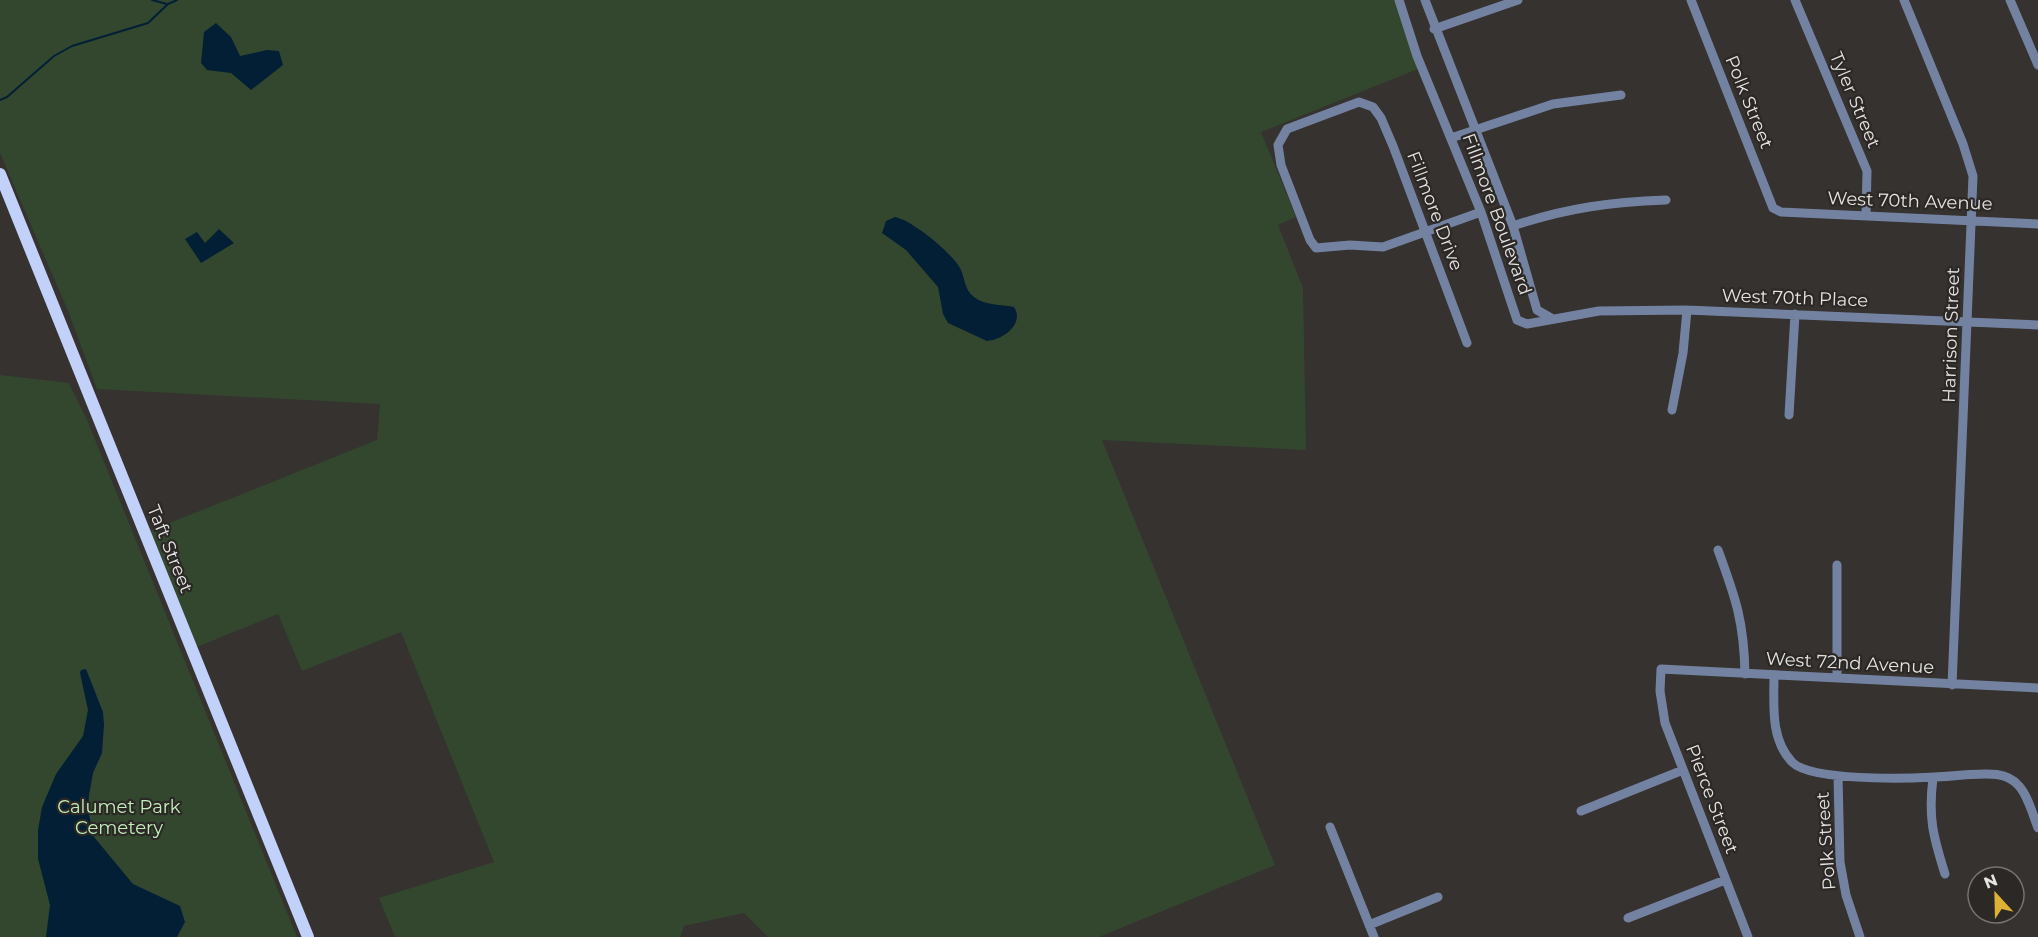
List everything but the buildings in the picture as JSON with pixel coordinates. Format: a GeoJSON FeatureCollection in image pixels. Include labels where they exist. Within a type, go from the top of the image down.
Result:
{"type":"FeatureCollection","features":[{"type":"Feature","properties":{"kind":"main road","name":"Taft Street"},"geometry":{"type":"LineString","coordinates":[[0,174],[308,937]]}},
{"type":"Feature","properties":{"kind":"street","name":"Fillmore Boulevard"},"geometry":{"type":"LineString","coordinates":[[1399,0],[1417,57],[1481,212],[1517,320],[1527,324],[1551,318]]}},
{"type":"Feature","properties":{"kind":"street","name":"Fillmore Boulevard"},"geometry":{"type":"LineString","coordinates":[[1425,0],[1434,29],[1513,226],[1537,310],[1551,318]]}},
{"type":"Feature","properties":{"kind":"street"},"geometry":{"type":"LineString","coordinates":[[1434,29],[1518,0]]}},
{"type":"Feature","properties":{"kind":"street","name":"Polk Street"},"geometry":{"type":"LineString","coordinates":[[1691,0],[1773,208],[1781,212]]}},
{"type":"Feature","properties":{"kind":"street","name":"Tyler Street"},"geometry":{"type":"LineString","coordinates":[[1795,0],[1867,171],[1866,216]]}},
{"type":"Feature","properties":{"kind":"street","name":"Harrison Street"},"geometry":{"type":"LineString","coordinates":[[1904,0],[1963,144],[1973,176],[1969,322],[1952,685]]}},
{"type":"Feature","properties":{"kind":"street"},"geometry":{"type":"LineString","coordinates":[[2010,0],[2038,65]]}},
{"type":"Feature","properties":{"kind":"street"},"geometry":{"type":"LineString","coordinates":[[1451,138],[1553,104],[1621,95]]}},
{"type":"Feature","properties":{"kind":"street","name":"Fillmore Drive"},"geometry":{"type":"LineString","coordinates":[[1426,232],[1383,247],[1350,245],[1316,248],[1310,240],[1281,165],[1278,145],[1287,129],[1359,102],[1373,107],[1381,118],[1426,232],[1467,343]]}},
{"type":"Feature","properties":{"kind":"street"},"geometry":{"type":"LineString","coordinates":[[1513,226],[1556,211],[1621,201],[1666,200]]}},
{"type":"Feature","properties":{"kind":"street"},"geometry":{"type":"LineString","coordinates":[[1426,232],[1481,212]]}},
{"type":"Feature","properties":{"kind":"street","name":"West 70th Avenue"},"geometry":{"type":"LineString","coordinates":[[1781,212],[2038,224]]}},
{"type":"Feature","properties":{"kind":"street"},"geometry":{"type":"LineString","coordinates":[[1672,410],[1683,353],[1688,310]]}},
{"type":"Feature","properties":{"kind":"street","name":"West 70th Place"},"geometry":{"type":"LineString","coordinates":[[1551,318],[1599,311],[1688,310],[2038,325]]}},
{"type":"Feature","properties":{"kind":"street"},"geometry":{"type":"LineString","coordinates":[[1790,415],[1795,314]]}},
{"type":"Feature","properties":{"kind":"street"},"geometry":{"type":"LineString","coordinates":[[1718,550],[1738,604],[1744,635],[1744,674]]}},
{"type":"Feature","properties":{"kind":"street"},"geometry":{"type":"LineString","coordinates":[[1837,565],[1837,678]]}},
{"type":"Feature","properties":{"kind":"street","name":"West 72nd Avenue"},"geometry":{"type":"LineString","coordinates":[[1661,669],[2038,688]]}},
{"type":"Feature","properties":{"kind":"street","name":"Pierce Street"},"geometry":{"type":"LineString","coordinates":[[1661,669],[1660,691],[1665,723],[1748,937]]}},
{"type":"Feature","properties":{"kind":"street"},"geometry":{"type":"LineString","coordinates":[[1774,675],[1774,725],[1780,744],[1793,764],[1814,772],[1838,776],[1933,778],[1997,773],[2019,785],[2038,828]]}},
{"type":"Feature","properties":{"kind":"street"},"geometry":{"type":"LineString","coordinates":[[1581,811],[1683,770]]}},
{"type":"Feature","properties":{"kind":"street","name":"Polk Street"},"geometry":{"type":"LineString","coordinates":[[1838,776],[1840,862],[1846,895],[1860,937]]}},
{"type":"Feature","properties":{"kind":"street"},"geometry":{"type":"LineString","coordinates":[[1933,778],[1929,808],[1934,840],[1945,874]]}},
{"type":"Feature","properties":{"kind":"street"},"geometry":{"type":"LineString","coordinates":[[1330,826],[1374,937]]}},
{"type":"Feature","properties":{"kind":"street"},"geometry":{"type":"LineString","coordinates":[[1628,918],[1725,880]]}},
{"type":"Feature","properties":{"kind":"street"},"geometry":{"type":"LineString","coordinates":[[1369,925],[1438,897]]}},
{"type":"Feature","properties":{"kind":"green space"},"geometry":{"type":"Polygon","coordinates":[[[0,0],[1395,0],[1418,69],[1261,132],[1296,217],[1278,225],[1303,288],[1306,450],[1102,440],[1275,865],[1099,937],[768,937],[744,913],[684,926],[680,937],[395,937],[379,898],[494,862],[401,632],[302,671],[278,614],[194,648],[147,532],[377,440],[380,404],[97,389],[68,311],[0,153],[0,0]]]}},
{"type":"Feature","properties":{"kind":"green space","name":"Calumet Park Cemetery"},"geometry":{"type":"Polygon","coordinates":[[[0,375],[69,383],[87,420],[297,937],[0,937],[0,375]]]}},
{"type":"Feature","properties":{"kind":"water"},"geometry":{"type":"Polygon","coordinates":[[[216,23],[231,37],[240,56],[267,50],[279,51],[283,65],[251,90],[231,73],[207,70],[201,63],[204,32],[216,23]]]}},
{"type":"Feature","properties":{"kind":"water"},"geometry":{"type":"Polygon","coordinates":[[[895,217],[921,230],[949,254],[960,268],[966,287],[974,297],[988,303],[1014,307],[1017,319],[1011,330],[1000,338],[987,341],[948,323],[943,314],[938,287],[906,250],[882,233],[886,221],[895,217]]]}},
{"type":"Feature","properties":{"kind":"water"},"geometry":{"type":"Polygon","coordinates":[[[219,229],[234,243],[201,263],[185,239],[197,232],[205,243],[219,229]]]}},
{"type":"Feature","properties":{"kind":"water"},"geometry":{"type":"Polygon","coordinates":[[[86,669],[103,712],[104,725],[102,753],[93,773],[89,795],[88,810],[94,837],[133,884],[180,906],[185,922],[177,937],[46,937],[50,905],[38,859],[38,830],[42,807],[56,774],[83,736],[88,710],[80,673],[81,670],[86,669]]]}},
{"type":"Feature","properties":{"kind":"waterway"},"geometry":{"type":"LineString","coordinates":[[152,0],[167,4]]}},
{"type":"Feature","properties":{"kind":"waterway"},"geometry":{"type":"LineString","coordinates":[[0,100],[7,97],[54,56],[72,46],[148,23],[168,4],[177,0]]}}]}
